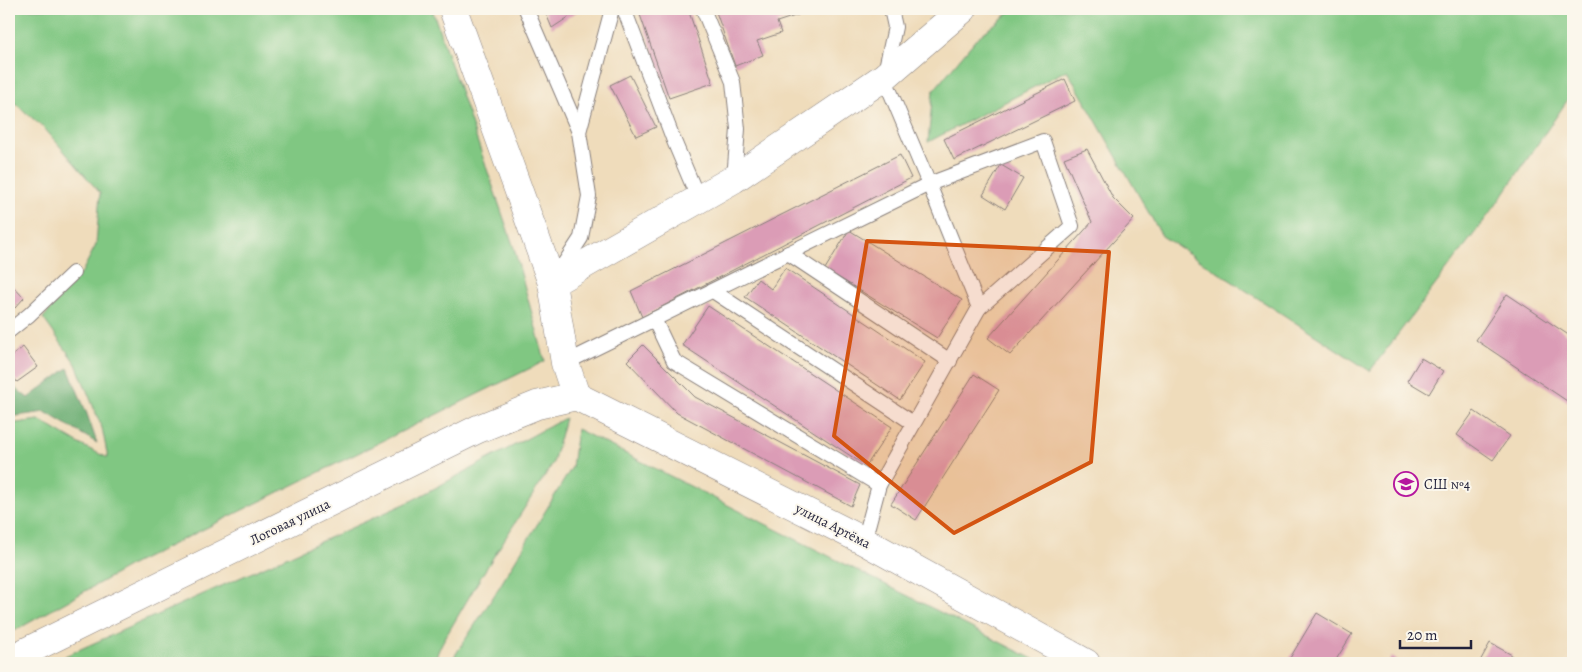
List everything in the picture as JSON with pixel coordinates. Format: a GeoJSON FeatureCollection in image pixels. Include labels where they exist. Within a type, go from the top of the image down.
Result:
{"type":"FeatureCollection","features":[{"type":"Feature","properties":{"kind":"street"},"geometry":{"type":"LineString","coordinates":[[453,9],[552,283],[565,363],[576,396]]}},
{"type":"Feature","properties":{"kind":"street"},"geometry":{"type":"LineString","coordinates":[[552,283],[734,179],[884,77],[963,9]]}},
{"type":"Feature","properties":{"kind":"street","name":"улица Артёма"},"geometry":{"type":"LineString","coordinates":[[576,396],[864,541],[1086,663]]}},
{"type":"Feature","properties":{"kind":"street","name":"Логовая улица"},"geometry":{"type":"LineString","coordinates":[[9,660],[478,429],[537,405],[576,396]]}},
{"type":"Feature","properties":{"kind":"lane"},"geometry":{"type":"LineString","coordinates":[[526,9],[579,132],[589,196],[581,238],[552,283]]}},
{"type":"Feature","properties":{"kind":"lane"},"geometry":{"type":"LineString","coordinates":[[579,132],[612,9]]}},
{"type":"Feature","properties":{"kind":"lane"},"geometry":{"type":"LineString","coordinates":[[624,9],[674,141],[698,198]]}},
{"type":"Feature","properties":{"kind":"lane"},"geometry":{"type":"LineString","coordinates":[[703,9],[733,82],[738,129],[734,179]]}},
{"type":"Feature","properties":{"kind":"lane"},"geometry":{"type":"LineString","coordinates":[[890,9],[895,27],[884,77],[979,308]]}},
{"type":"Feature","properties":{"kind":"lane"},"geometry":{"type":"LineString","coordinates":[[565,363],[929,184],[1043,141],[1072,226],[979,308],[879,485],[864,541]]}},
{"type":"Feature","properties":{"kind":"lane"},"geometry":{"type":"LineString","coordinates":[[788,253],[950,361]]}},
{"type":"Feature","properties":{"kind":"lane"},"geometry":{"type":"LineString","coordinates":[[9,331],[29,315],[73,273]]}},
{"type":"Feature","properties":{"kind":"lane"},"geometry":{"type":"LineString","coordinates":[[712,291],[913,423]]}},
{"type":"Feature","properties":{"kind":"lane"},"geometry":{"type":"LineString","coordinates":[[654,319],[674,361],[879,485]]}},
{"type":"Feature","properties":{"kind":"highlighted area"},"geometry":{"type":"Polygon","coordinates":[[[867,241],[1109,252],[1091,462],[954,533],[834,436],[867,241]]]}},
{"type":"Feature","properties":{"kind":"green space"},"geometry":{"type":"Polygon","coordinates":[[[9,9],[432,9],[514,248],[545,361],[135,563],[9,634],[9,424],[39,420],[81,445],[108,458],[102,428],[76,364],[43,318],[82,272],[96,245],[100,193],[45,129],[9,98],[9,9]]]}},
{"type":"Feature","properties":{"kind":"green space"},"geometry":{"type":"Polygon","coordinates":[[[1014,9],[1573,9],[1573,92],[1496,205],[1370,371],[1162,236],[1067,70],[928,142],[933,91],[977,38],[1014,9]]]}},
{"type":"Feature","properties":{"kind":"green space"},"geometry":{"type":"Polygon","coordinates":[[[68,368],[97,443],[45,412],[9,417],[9,383],[28,398],[68,368]]]}},
{"type":"Feature","properties":{"kind":"green space"},"geometry":{"type":"Polygon","coordinates":[[[565,418],[553,463],[482,575],[442,643],[433,663],[76,663],[65,656],[409,502],[565,418]]]}},
{"type":"Feature","properties":{"kind":"green space"},"geometry":{"type":"Polygon","coordinates":[[[577,429],[1041,663],[450,663],[495,594],[572,467],[577,429]]]}},
{"type":"Feature","properties":{"kind":"building"},"geometry":{"type":"Polygon","coordinates":[[[544,9],[581,9],[552,28],[544,9]]]}},
{"type":"Feature","properties":{"kind":"building"},"geometry":{"type":"Polygon","coordinates":[[[638,9],[688,9],[713,83],[669,98],[638,9]]]}},
{"type":"Feature","properties":{"kind":"building"},"geometry":{"type":"Polygon","coordinates":[[[715,9],[816,9],[777,22],[781,33],[757,41],[763,55],[735,66],[715,9]]]}},
{"type":"Feature","properties":{"kind":"building"},"geometry":{"type":"Polygon","coordinates":[[[630,75],[656,127],[636,136],[610,85],[630,75]]]}},
{"type":"Feature","properties":{"kind":"building"},"geometry":{"type":"Polygon","coordinates":[[[1065,79],[1075,101],[954,160],[944,139],[1065,79]]]}},
{"type":"Feature","properties":{"kind":"building"},"geometry":{"type":"Polygon","coordinates":[[[1087,149],[1113,198],[1134,219],[1010,355],[988,338],[1092,222],[1064,158],[1087,149]]]}},
{"type":"Feature","properties":{"kind":"building"},"geometry":{"type":"Polygon","coordinates":[[[900,155],[911,178],[642,317],[631,291],[900,155]]]}},
{"type":"Feature","properties":{"kind":"building"},"geometry":{"type":"Polygon","coordinates":[[[1001,165],[1023,178],[1005,209],[983,195],[1001,165]]]}},
{"type":"Feature","properties":{"kind":"building"},"geometry":{"type":"Polygon","coordinates":[[[849,230],[962,300],[937,338],[825,269],[849,230]]]}},
{"type":"Feature","properties":{"kind":"building"},"geometry":{"type":"Polygon","coordinates":[[[785,268],[925,362],[900,400],[745,297],[758,279],[771,289],[785,268]]]}},
{"type":"Feature","properties":{"kind":"building"},"geometry":{"type":"Polygon","coordinates":[[[9,282],[24,298],[15,308],[9,302],[9,282]]]}},
{"type":"Feature","properties":{"kind":"building"},"geometry":{"type":"Polygon","coordinates":[[[1507,294],[1573,338],[1573,405],[1476,340],[1507,294]]]}},
{"type":"Feature","properties":{"kind":"building"},"geometry":{"type":"Polygon","coordinates":[[[708,306],[892,427],[866,466],[682,345],[708,306]]]}},
{"type":"Feature","properties":{"kind":"building"},"geometry":{"type":"Polygon","coordinates":[[[643,345],[695,397],[860,485],[851,506],[677,413],[627,361],[643,345]]]}},
{"type":"Feature","properties":{"kind":"building"},"geometry":{"type":"Polygon","coordinates":[[[23,347],[38,367],[17,382],[9,371],[9,358],[23,347]]]}},
{"type":"Feature","properties":{"kind":"building"},"geometry":{"type":"Polygon","coordinates":[[[1421,358],[1443,371],[1429,394],[1407,381],[1421,358]]]}},
{"type":"Feature","properties":{"kind":"building"},"geometry":{"type":"Polygon","coordinates":[[[974,374],[999,390],[916,520],[891,504],[974,374]]]}},
{"type":"Feature","properties":{"kind":"building"},"geometry":{"type":"Polygon","coordinates":[[[1474,411],[1510,436],[1493,460],[1457,435],[1474,411]]]}},
{"type":"Feature","properties":{"kind":"building"},"geometry":{"type":"Polygon","coordinates":[[[1317,613],[1352,634],[1334,663],[1287,663],[1317,613]]]}},
{"type":"Feature","properties":{"kind":"building"},"geometry":{"type":"Polygon","coordinates":[[[1490,643],[1512,655],[1507,663],[1479,663],[1490,643]]]}},
{"type":"Feature","properties":{"kind":"building"},"geometry":{"type":"Polygon","coordinates":[[[1391,657],[1401,663],[1388,663],[1391,657]]]}},
{"type":"Feature","properties":{"kind":"place","name":"СШ №4"},"geometry":{"type":"Point","coordinates":[1406,484]}}]}
